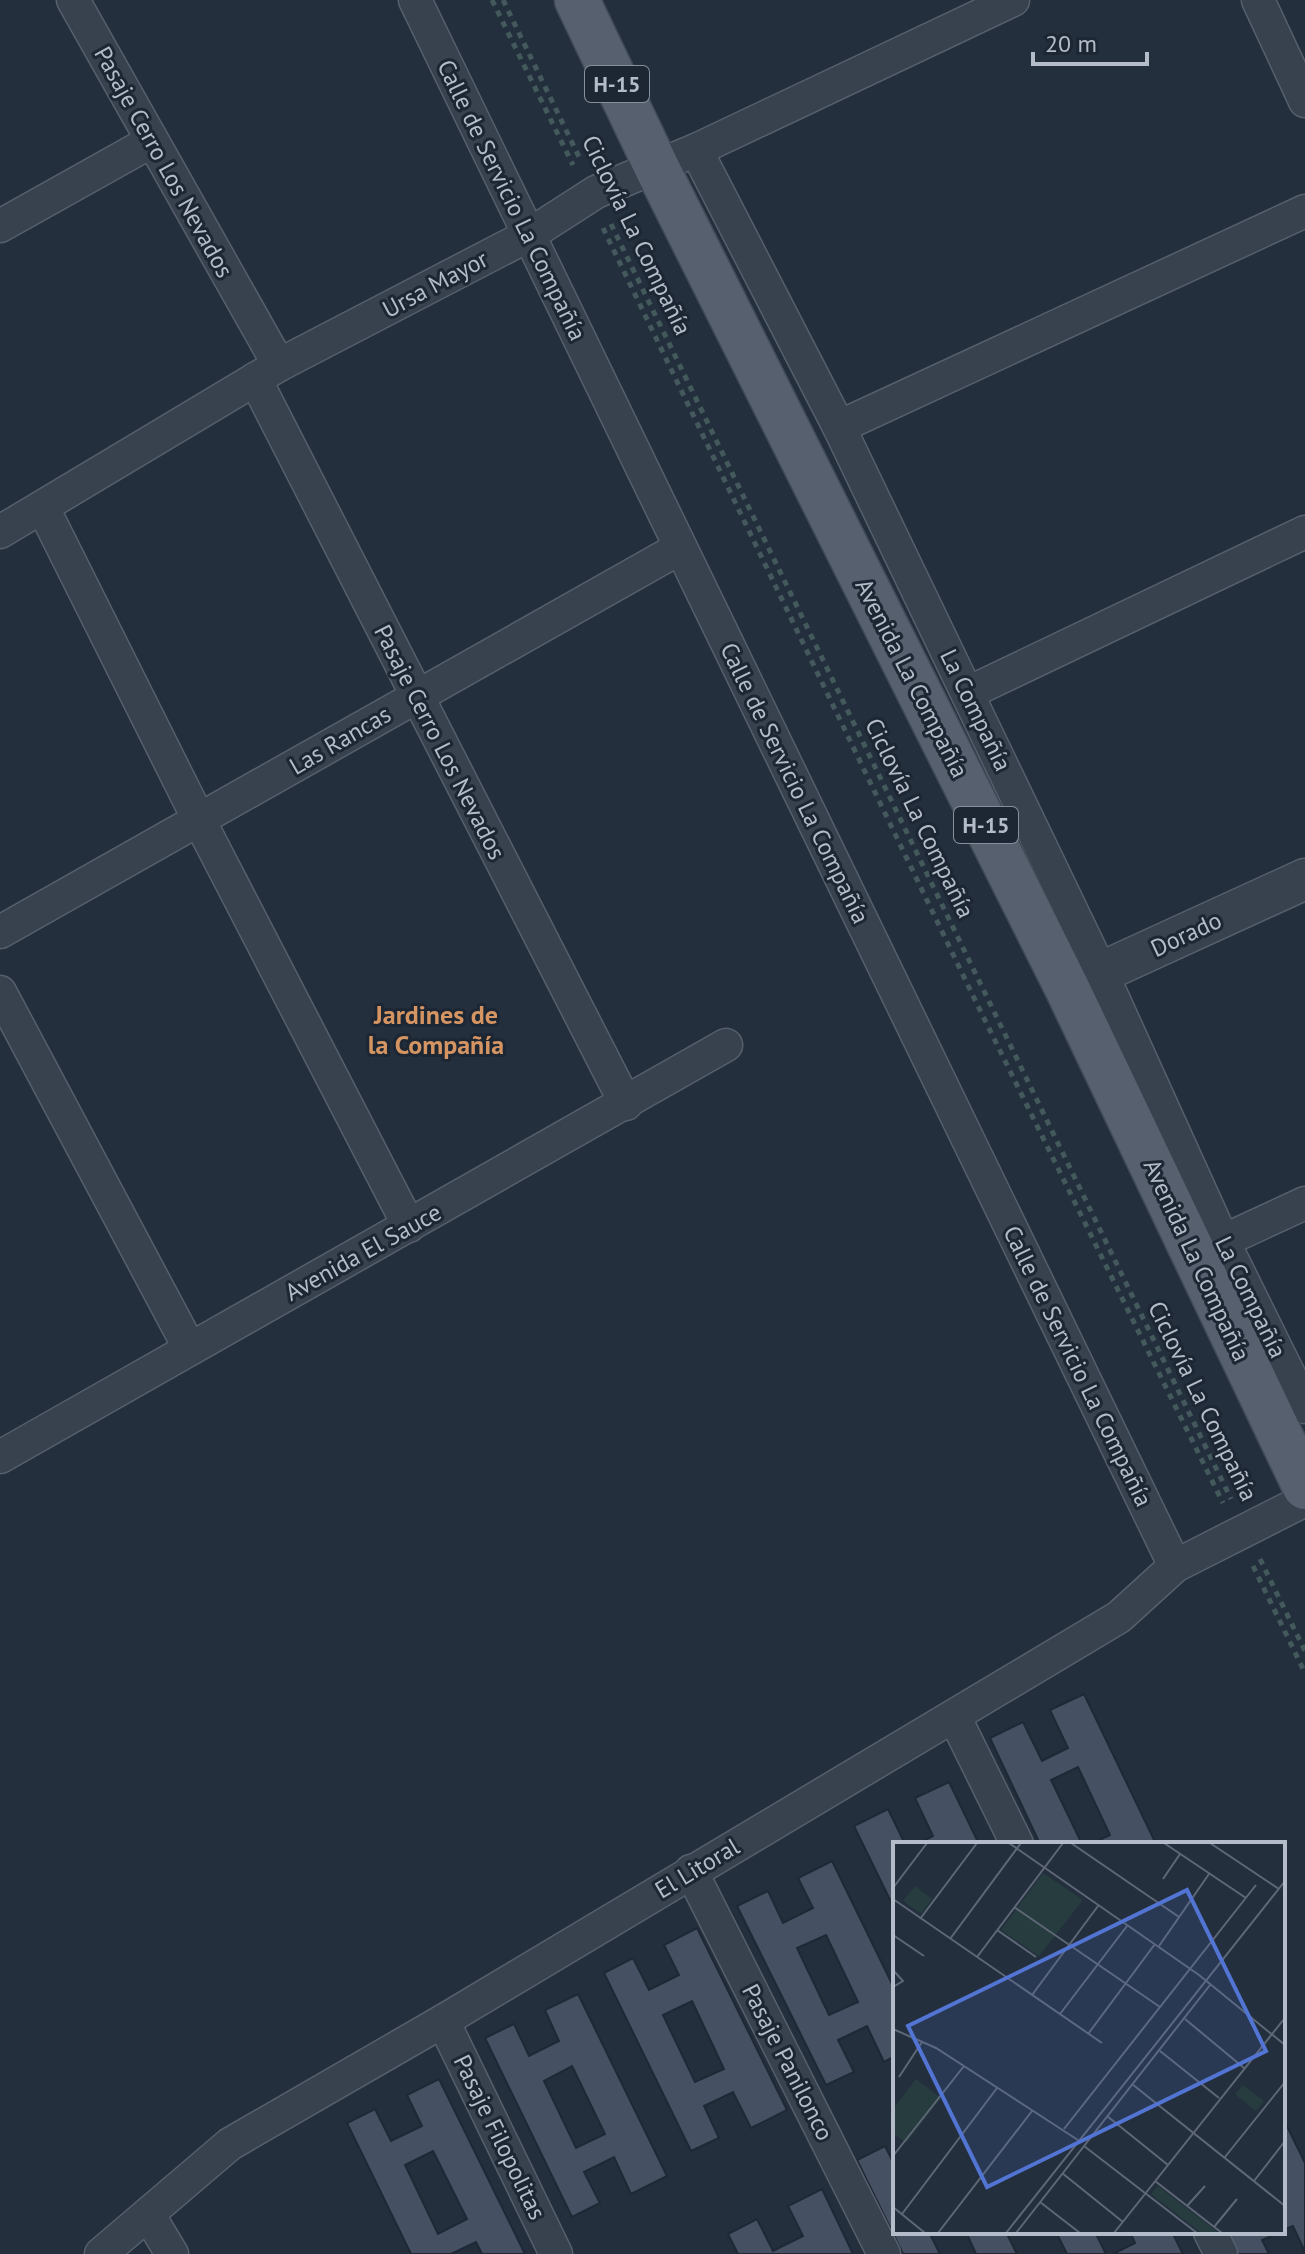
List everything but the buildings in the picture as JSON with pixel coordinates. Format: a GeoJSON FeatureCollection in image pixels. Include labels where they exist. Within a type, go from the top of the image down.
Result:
{"type":"FeatureCollection","features":[{"type":"Feature","properties":{"kind":"main road","name":"Avenida La Compañía"},"geometry":{"type":"LineString","coordinates":[[577,0],[657,168],[1085,981],[1305,1487]]}},
{"type":"Feature","properties":{"kind":"street","name":"Pasaje Cerro Los Nevados"},"geometry":{"type":"LineString","coordinates":[[73,0],[152,141],[267,372],[416,696],[626,1104]]}},
{"type":"Feature","properties":{"kind":"street","name":"Calle de Servicio La Compañía"},"geometry":{"type":"LineString","coordinates":[[415,0],[1175,1566]]}},
{"type":"Feature","properties":{"kind":"street","name":"Ursa Mayor"},"geometry":{"type":"LineString","coordinates":[[0,532],[267,372],[529,235],[592,195],[696,150],[1013,0]]}},
{"type":"Feature","properties":{"kind":"street"},"geometry":{"type":"LineString","coordinates":[[1258,0],[1305,101]]}},
{"type":"Feature","properties":{"kind":"street"},"geometry":{"type":"LineString","coordinates":[[0,226],[152,141]]}},
{"type":"Feature","properties":{"kind":"street","name":"La Compañía"},"geometry":{"type":"LineString","coordinates":[[696,150],[839,427],[968,693],[1085,981],[1223,1241],[1305,1407]]}},
{"type":"Feature","properties":{"kind":"street"},"geometry":{"type":"LineString","coordinates":[[839,427],[1305,211]]}},
{"type":"Feature","properties":{"kind":"street"},"geometry":{"type":"LineString","coordinates":[[43,508],[199,820],[409,1226]]}},
{"type":"Feature","properties":{"kind":"street"},"geometry":{"type":"LineString","coordinates":[[968,693],[1305,532]]}},
{"type":"Feature","properties":{"kind":"street","name":"Las Rancas"},"geometry":{"type":"LineString","coordinates":[[0,932],[680,548]]}},
{"type":"Feature","properties":{"kind":"street","name":"Dorado"},"geometry":{"type":"LineString","coordinates":[[1085,981],[1305,879]]}},
{"type":"Feature","properties":{"kind":"street"},"geometry":{"type":"LineString","coordinates":[[0,992],[190,1349]]}},
{"type":"Feature","properties":{"kind":"street","name":"Avenida El Sauce"},"geometry":{"type":"LineString","coordinates":[[0,1457],[726,1045]]}},
{"type":"Feature","properties":{"kind":"street"},"geometry":{"type":"LineString","coordinates":[[1223,1241],[1305,1203]]}},
{"type":"Feature","properties":{"kind":"street","name":"El Litoral"},"geometry":{"type":"LineString","coordinates":[[101,2254],[230,2144],[443,2021],[1119,1617],[1175,1566],[1305,1500]]}},
{"type":"Feature","properties":{"kind":"street"},"geometry":{"type":"LineString","coordinates":[[954,1716],[1016,1842]]}},
{"type":"Feature","properties":{"kind":"street","name":"Pasaje Panilonco"},"geometry":{"type":"LineString","coordinates":[[691,1871],[884,2254]]}},
{"type":"Feature","properties":{"kind":"street","name":"Pasaje Filopolitas"},"geometry":{"type":"LineString","coordinates":[[443,2021],[556,2254]]}},
{"type":"Feature","properties":{"kind":"street"},"geometry":{"type":"LineString","coordinates":[[148,2214],[172,2254]]}},
{"type":"Feature","properties":{"kind":"street"},"geometry":{"type":"LineString","coordinates":[[1211,2234],[1221,2254]]}},
{"type":"Feature","properties":{"kind":"path"},"geometry":{"type":"LineString","coordinates":[[492,0],[592,195],[969,988],[1243,1534],[1305,1673]]}},
{"type":"Feature","properties":{"kind":"path","name":"Ciclovía La Compañía"},"geometry":{"type":"LineString","coordinates":[[503,0],[592,195],[1243,1534],[1305,1651]]}},
{"type":"Feature","properties":{"kind":"district","name":"Jardines de la Compañía"},"geometry":{"type":"Point","coordinates":[436,1029]}}]}
